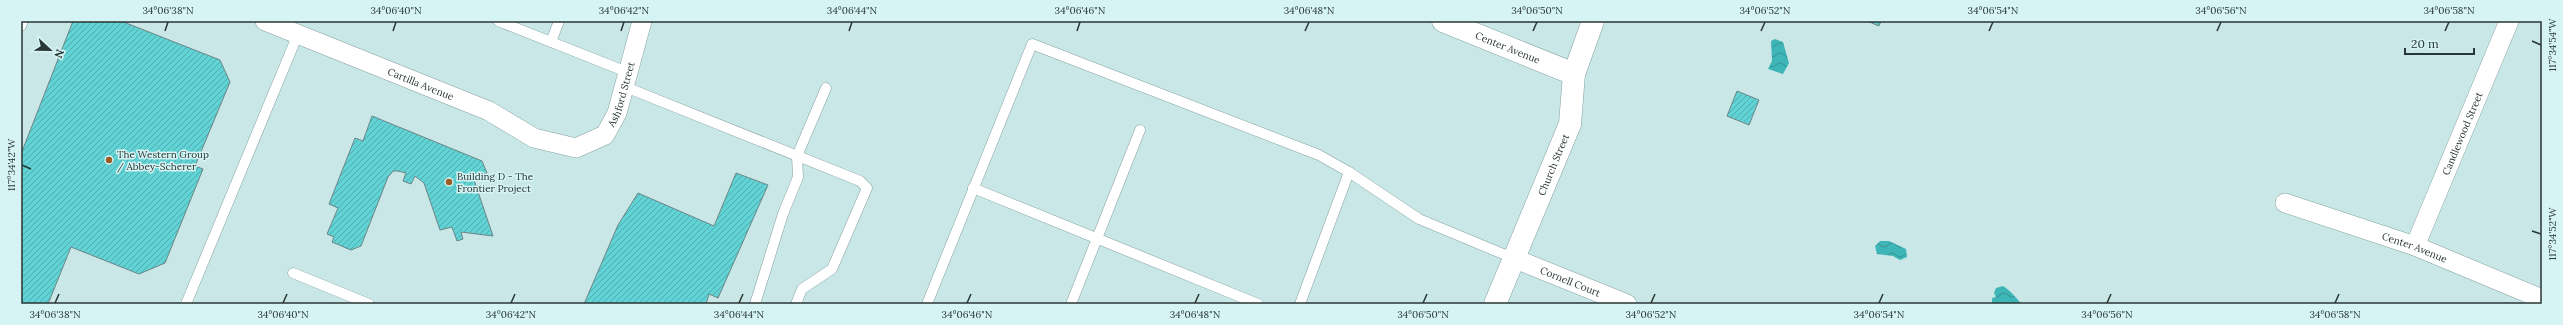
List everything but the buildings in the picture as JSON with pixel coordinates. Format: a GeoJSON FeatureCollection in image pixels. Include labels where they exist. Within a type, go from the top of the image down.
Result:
{"type":"FeatureCollection","features":[{"type":"Feature","properties":{"kind":"street","name":"Cartilla Avenue"},"geometry":{"type":"LineString","coordinates":[[265,21],[489,111],[534,138],[576,148]]}},
{"type":"Feature","properties":{"kind":"street","name":"Ashford Street"},"geometry":{"type":"LineString","coordinates":[[576,148],[605,135],[617,113],[642,21]]}},
{"type":"Feature","properties":{"kind":"street","name":"Center Avenue"},"geometry":{"type":"LineString","coordinates":[[1443,21],[1574,74]]}},
{"type":"Feature","properties":{"kind":"street","name":"Church Street"},"geometry":{"type":"LineString","coordinates":[[1495,304],[1570,124],[1574,74],[1593,21]]}},
{"type":"Feature","properties":{"kind":"street","name":"Candlewood Street"},"geometry":{"type":"LineString","coordinates":[[2415,246],[2510,21]]}},
{"type":"Feature","properties":{"kind":"street","name":"Center Avenue"},"geometry":{"type":"LineString","coordinates":[[2285,203],[2415,246],[2542,298]]}},
{"type":"Feature","properties":{"kind":"street","name":"Cornell Court"},"geometry":{"type":"LineString","coordinates":[[1513,258],[1628,304]]}},
{"type":"Feature","properties":{"kind":"lane"},"geometry":{"type":"LineString","coordinates":[[21,26],[23,21]]}},
{"type":"Feature","properties":{"kind":"lane"},"geometry":{"type":"LineString","coordinates":[[498,21],[550,42],[625,79],[797,156],[860,181],[867,188],[832,269],[802,289],[796,304]]}},
{"type":"Feature","properties":{"kind":"lane"},"geometry":{"type":"LineString","coordinates":[[550,42],[559,21]]}},
{"type":"Feature","properties":{"kind":"lane"},"geometry":{"type":"LineString","coordinates":[[186,304],[298,34]]}},
{"type":"Feature","properties":{"kind":"lane"},"geometry":{"type":"LineString","coordinates":[[927,304],[1032,44],[1319,155],[1349,172],[1419,219],[1513,258]]}},
{"type":"Feature","properties":{"kind":"lane"},"geometry":{"type":"LineString","coordinates":[[755,304],[783,214],[798,177],[797,156],[826,88]]}},
{"type":"Feature","properties":{"kind":"lane"},"geometry":{"type":"LineString","coordinates":[[1071,304],[1140,130]]}},
{"type":"Feature","properties":{"kind":"lane"},"geometry":{"type":"LineString","coordinates":[[1300,304],[1349,172]]}},
{"type":"Feature","properties":{"kind":"lane"},"geometry":{"type":"LineString","coordinates":[[973,188],[1258,304]]}},
{"type":"Feature","properties":{"kind":"lane"},"geometry":{"type":"LineString","coordinates":[[293,273],[369,304]]}},
{"type":"Feature","properties":{"kind":"water"},"geometry":{"type":"Polygon","coordinates":[[[1775,39],[1783,42],[1789,63],[1783,74],[1768,69],[1772,61],[1771,41],[1775,39]]]}},
{"type":"Feature","properties":{"kind":"water"},"geometry":{"type":"Polygon","coordinates":[[[1880,241],[1889,241],[1906,249],[1907,257],[1900,260],[1893,256],[1877,254],[1875,246],[1880,241]]]}},
{"type":"Feature","properties":{"kind":"water"},"geometry":{"type":"Polygon","coordinates":[[[2003,286],[2022,304],[1992,304],[1992,298],[1996,297],[1994,293],[1996,288],[2003,286]]]}},
{"type":"Feature","properties":{"kind":"place","name":"The Western Group / Abbey-Scherer"},"geometry":{"type":"Point","coordinates":[109,160]}},
{"type":"Feature","properties":{"kind":"place","name":"Building D - The Frontier Project"},"geometry":{"type":"Point","coordinates":[449,182]}}]}
